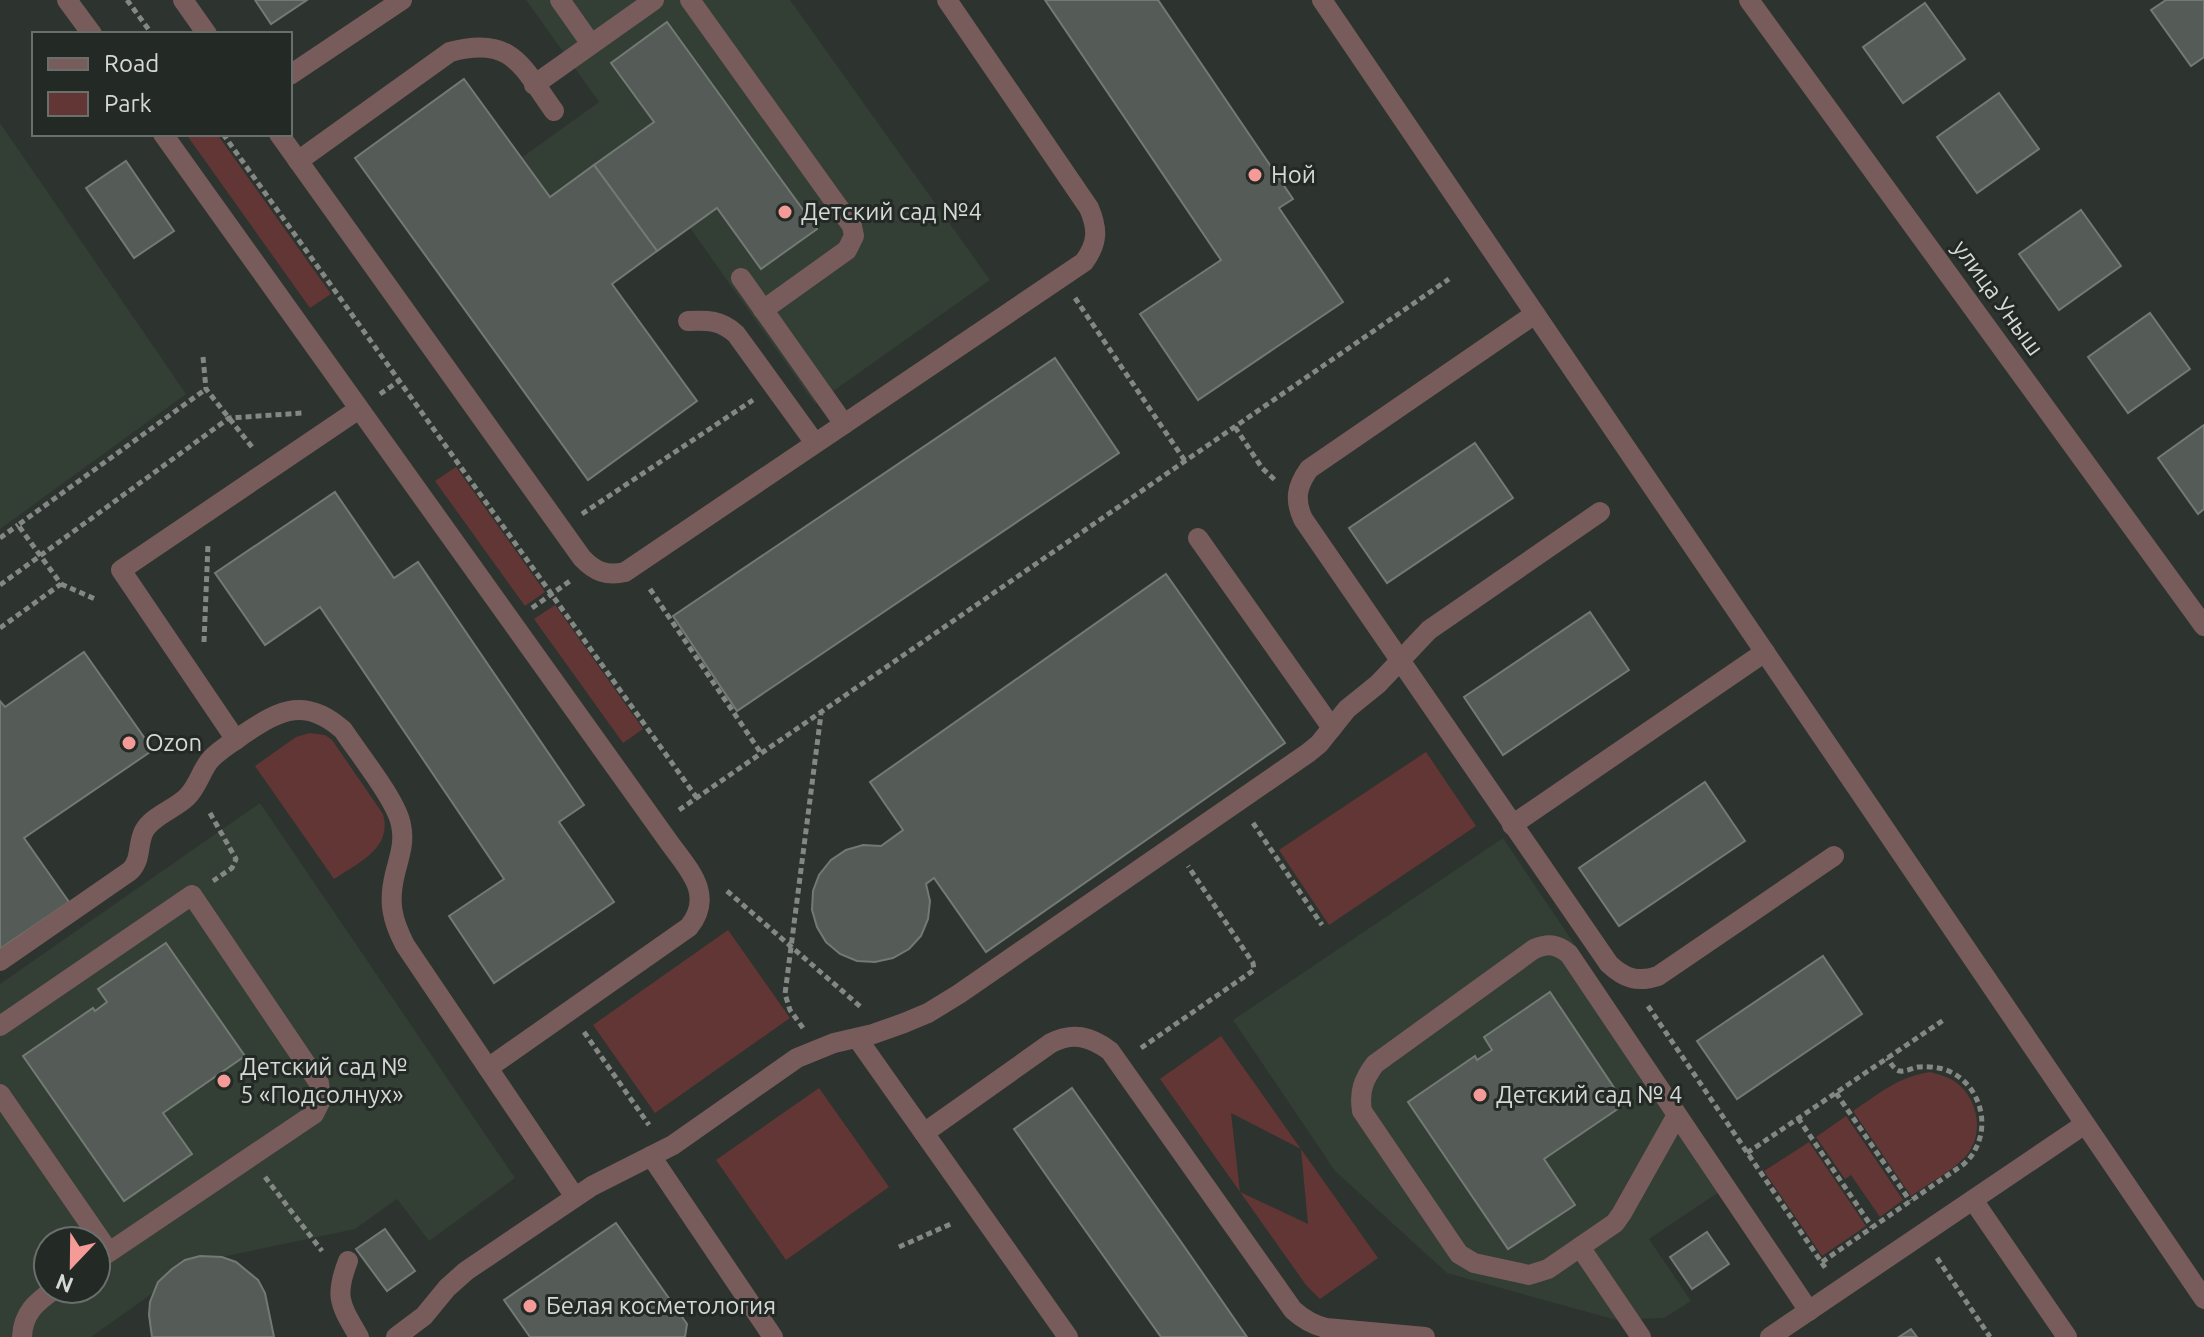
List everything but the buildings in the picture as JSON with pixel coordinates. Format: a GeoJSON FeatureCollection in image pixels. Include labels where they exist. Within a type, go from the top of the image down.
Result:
{"type":"FeatureCollection","features":[{"type":"Feature","properties":{"kind":"street"},"geometry":{"type":"LineString","coordinates":[[67,0],[91,32]]}},
{"type":"Feature","properties":{"kind":"street"},"geometry":{"type":"LineString","coordinates":[[183,0],[206,32]]}},
{"type":"Feature","properties":{"kind":"street"},"geometry":{"type":"LineString","coordinates":[[292,74],[402,0]]}},
{"type":"Feature","properties":{"kind":"street"},"geometry":{"type":"LineString","coordinates":[[560,0],[591,44]]}},
{"type":"Feature","properties":{"kind":"street"},"geometry":{"type":"LineString","coordinates":[[534,85],[654,0]]}},
{"type":"Feature","properties":{"kind":"street"},"geometry":{"type":"LineString","coordinates":[[690,0],[852,226],[854,236],[847,250],[763,310]]}},
{"type":"Feature","properties":{"kind":"street"},"geometry":{"type":"LineString","coordinates":[[280,136],[590,567],[608,574],[625,572],[1084,262],[1092,251],[1096,238],[1089,208],[947,0]]}},
{"type":"Feature","properties":{"kind":"street"},"geometry":{"type":"LineString","coordinates":[[1322,0],[2204,1299]]}},
{"type":"Feature","properties":{"kind":"street","name":"улица Уныш"},"geometry":{"type":"LineString","coordinates":[[1749,0],[2204,626]]}},
{"type":"Feature","properties":{"kind":"street"},"geometry":{"type":"LineString","coordinates":[[298,161],[450,52],[470,46],[502,51],[516,58],[554,111]]}},
{"type":"Feature","properties":{"kind":"street"},"geometry":{"type":"LineString","coordinates":[[164,136],[695,879],[701,894],[698,916],[689,927],[488,1068]]}},
{"type":"Feature","properties":{"kind":"street"},"geometry":{"type":"LineString","coordinates":[[741,278],[844,424]]}},
{"type":"Feature","properties":{"kind":"street"},"geometry":{"type":"LineString","coordinates":[[1535,314],[1309,469],[1296,494],[1297,507],[1303,519],[1512,825],[1609,964],[1621,975],[1638,980],[1658,976],[1834,856]]}},
{"type":"Feature","properties":{"kind":"street"},"geometry":{"type":"LineString","coordinates":[[688,321],[708,320],[731,329],[815,443]]}},
{"type":"Feature","properties":{"kind":"street"},"geometry":{"type":"LineString","coordinates":[[236,740],[121,570],[359,409]]}},
{"type":"Feature","properties":{"kind":"street"},"geometry":{"type":"LineString","coordinates":[[396,1337],[424,1316],[466,1271],[605,1178],[658,1152],[797,1058],[886,1030],[928,1013],[959,994],[1308,753],[1347,709],[1378,684],[1438,623],[1600,512]]}},
{"type":"Feature","properties":{"kind":"street"},"geometry":{"type":"LineString","coordinates":[[1198,538],[1332,728]]}},
{"type":"Feature","properties":{"kind":"street"},"geometry":{"type":"LineString","coordinates":[[1512,825],[1765,652]]}},
{"type":"Feature","properties":{"kind":"street"},"geometry":{"type":"LineString","coordinates":[[0,961],[130,871],[138,861],[142,834],[149,825],[185,799],[211,760],[236,740],[272,715],[302,709],[315,712],[343,730],[398,812],[403,839],[391,889],[391,907],[405,945],[575,1197]]}},
{"type":"Feature","properties":{"kind":"street"},"geometry":{"type":"LineString","coordinates":[[0,1026],[192,895],[319,1083],[321,1100],[314,1114],[112,1250]]}},
{"type":"Feature","properties":{"kind":"street"},"geometry":{"type":"LineString","coordinates":[[1677,1115],[1622,1213],[1609,1228],[1548,1269],[1529,1275],[1463,1259],[1362,1111],[1361,1099],[1366,1076],[1375,1064],[1534,949],[1543,945],[1560,947],[1569,954],[1809,1311]]}},
{"type":"Feature","properties":{"kind":"street"},"geometry":{"type":"LineString","coordinates":[[924,1133],[1060,1038],[1084,1036],[1097,1041],[1110,1051],[1299,1316],[1326,1328],[1425,1337]]}},
{"type":"Feature","properties":{"kind":"street"},"geometry":{"type":"LineString","coordinates":[[857,1038],[1068,1337]]}},
{"type":"Feature","properties":{"kind":"street"},"geometry":{"type":"LineString","coordinates":[[0,1094],[82,1225]]}},
{"type":"Feature","properties":{"kind":"street"},"geometry":{"type":"LineString","coordinates":[[1770,1337],[2085,1124]]}},
{"type":"Feature","properties":{"kind":"street"},"geometry":{"type":"LineString","coordinates":[[658,1152],[773,1337]]}},
{"type":"Feature","properties":{"kind":"street"},"geometry":{"type":"LineString","coordinates":[[1973,1200],[2067,1337]]}},
{"type":"Feature","properties":{"kind":"street"},"geometry":{"type":"LineString","coordinates":[[1580,1247],[1641,1337]]}},
{"type":"Feature","properties":{"kind":"street"},"geometry":{"type":"LineString","coordinates":[[348,1261],[342,1277],[340,1298],[359,1337]]}},
{"type":"Feature","properties":{"kind":"street"},"geometry":{"type":"LineString","coordinates":[[22,1337],[26,1317],[33,1305]]}},
{"type":"Feature","properties":{"kind":"path"},"geometry":{"type":"LineString","coordinates":[[127,0],[151,32]]}},
{"type":"Feature","properties":{"kind":"path"},"geometry":{"type":"LineString","coordinates":[[224,136],[697,798]]}},
{"type":"Feature","properties":{"kind":"path"},"geometry":{"type":"LineString","coordinates":[[1061,277],[1185,461]]}},
{"type":"Feature","properties":{"kind":"path"},"geometry":{"type":"LineString","coordinates":[[657,826],[1449,279]]}},
{"type":"Feature","properties":{"kind":"path"},"geometry":{"type":"LineString","coordinates":[[203,357],[206,389],[269,469]]}},
{"type":"Feature","properties":{"kind":"path"},"geometry":{"type":"LineString","coordinates":[[561,528],[774,386]]}},
{"type":"Feature","properties":{"kind":"path"},"geometry":{"type":"LineString","coordinates":[[0,538],[206,389]]}},
{"type":"Feature","properties":{"kind":"path"},"geometry":{"type":"LineString","coordinates":[[0,585],[229,418],[359,409]]}},
{"type":"Feature","properties":{"kind":"path"},"geometry":{"type":"LineString","coordinates":[[1235,427],[1262,468],[1296,494]]}},
{"type":"Feature","properties":{"kind":"path"},"geometry":{"type":"LineString","coordinates":[[203,691],[209,510]]}},
{"type":"Feature","properties":{"kind":"path"},"geometry":{"type":"LineString","coordinates":[[18,525],[61,584],[95,599]]}},
{"type":"Feature","properties":{"kind":"path"},"geometry":{"type":"LineString","coordinates":[[634,566],[761,753]]}},
{"type":"Feature","properties":{"kind":"path"},"geometry":{"type":"LineString","coordinates":[[512,622],[590,567]]}},
{"type":"Feature","properties":{"kind":"path"},"geometry":{"type":"LineString","coordinates":[[0,628],[61,584]]}},
{"type":"Feature","properties":{"kind":"path"},"geometry":{"type":"LineString","coordinates":[[818,1049],[786,1000],[821,712]]}},
{"type":"Feature","properties":{"kind":"path"},"geometry":{"type":"LineString","coordinates":[[1238,801],[1322,925]]}},
{"type":"Feature","properties":{"kind":"path"},"geometry":{"type":"LineString","coordinates":[[192,895],[234,865],[236,859],[220,831]]}},
{"type":"Feature","properties":{"kind":"path"},"geometry":{"type":"LineString","coordinates":[[1118,1063],[1254,970],[1253,963],[1174,845]]}},
{"type":"Feature","properties":{"kind":"path"},"geometry":{"type":"LineString","coordinates":[[723,887],[886,1030]]}},
{"type":"Feature","properties":{"kind":"path"},"geometry":{"type":"LineString","coordinates":[[1628,978],[1840,1290]]}},
{"type":"Feature","properties":{"kind":"path"},"geometry":{"type":"LineString","coordinates":[[569,1012],[658,1152]]}},
{"type":"Feature","properties":{"kind":"path"},"geometry":{"type":"LineString","coordinates":[[1747,1153],[1945,1019]]}},
{"type":"Feature","properties":{"kind":"path"},"geometry":{"type":"LineString","coordinates":[[1822,1262],[1964,1164],[1975,1151],[1981,1136],[1983,1122],[1976,1097],[1961,1079],[1944,1069],[1928,1067],[1901,1071],[1895,1069],[1887,1058]]}},
{"type":"Feature","properties":{"kind":"path"},"geometry":{"type":"LineString","coordinates":[[1836,1093],[1910,1201]]}},
{"type":"Feature","properties":{"kind":"path"},"geometry":{"type":"LineString","coordinates":[[1798,1118],[1872,1227]]}},
{"type":"Feature","properties":{"kind":"path"},"geometry":{"type":"LineString","coordinates":[[249,1157],[312,1238]]}},
{"type":"Feature","properties":{"kind":"path"},"geometry":{"type":"LineString","coordinates":[[899,1247],[979,1211]]}},
{"type":"Feature","properties":{"kind":"path"},"geometry":{"type":"LineString","coordinates":[[1921,1235],[1990,1337]]}},
{"type":"Feature","properties":{"kind":"shaded area","name":"Детский сад №4"},"geometry":{"type":"Polygon","coordinates":[[[526,0],[790,0],[990,280],[815,404],[690,228],[657,251],[595,165],[550,197],[521,158],[599,102],[526,0]]]}},
{"type":"Feature","properties":{"kind":"shaded area"},"geometry":{"type":"Polygon","coordinates":[[[0,123],[186,394],[0,529],[0,123]]]}},
{"type":"Feature","properties":{"kind":"shaded area","name":"Детский сад № 5 «Подсолнух»"},"geometry":{"type":"Polygon","coordinates":[[[260,803],[515,1178],[429,1241],[397,1199],[355,1229],[222,1257],[185,1260],[163,1276],[153,1293],[91,1337],[0,1337],[0,984],[260,803]]]}},
{"type":"Feature","properties":{"kind":"shaded area","name":"Детский сад № 4"},"geometry":{"type":"Polygon","coordinates":[[[1503,838],[1734,1182],[1649,1239],[1691,1301],[1664,1318],[1639,1319],[1633,1309],[1616,1320],[1447,1273],[1335,1171],[1233,1020],[1503,838]]]}},
{"type":"Feature","properties":{"kind":"green space"},"geometry":{"type":"Polygon","coordinates":[[[187,136],[218,136],[331,294],[310,308],[187,136]]]}},
{"type":"Feature","properties":{"kind":"green space"},"geometry":{"type":"Polygon","coordinates":[[[456,467],[545,592],[525,606],[435,481],[456,467]]]}},
{"type":"Feature","properties":{"kind":"green space"},"geometry":{"type":"Polygon","coordinates":[[[555,605],[643,729],[623,743],[534,619],[555,605]]]}},
{"type":"Feature","properties":{"kind":"green space"},"geometry":{"type":"Polygon","coordinates":[[[310,733],[325,735],[332,740],[383,814],[385,826],[383,836],[371,853],[334,879],[255,766],[296,737],[310,733]]]}},
{"type":"Feature","properties":{"kind":"green space"},"geometry":{"type":"Polygon","coordinates":[[[1426,752],[1476,826],[1329,925],[1279,850],[1426,752]]]}},
{"type":"Feature","properties":{"kind":"green space"},"geometry":{"type":"Polygon","coordinates":[[[728,930],[790,1018],[655,1113],[593,1025],[728,930]]]}},
{"type":"Feature","properties":{"kind":"green space"},"geometry":{"type":"Polygon","coordinates":[[[1221,1036],[1301,1149],[1231,1113],[1240,1192],[1160,1079],[1221,1036]]]}},
{"type":"Feature","properties":{"kind":"green space"},"geometry":{"type":"Polygon","coordinates":[[[1930,1072],[1945,1076],[1965,1091],[1975,1109],[1977,1128],[1972,1148],[1966,1156],[1911,1196],[1853,1111],[1899,1082],[1930,1072]]]}},
{"type":"Feature","properties":{"kind":"green space"},"geometry":{"type":"Polygon","coordinates":[[[819,1088],[889,1187],[786,1260],[716,1160],[819,1088]]]}},
{"type":"Feature","properties":{"kind":"green space"},"geometry":{"type":"Polygon","coordinates":[[[1846,1116],[1903,1200],[1880,1217],[1851,1175],[1845,1179],[1816,1137],[1846,1116]]]}},
{"type":"Feature","properties":{"kind":"green space"},"geometry":{"type":"Polygon","coordinates":[[[1809,1142],[1866,1226],[1822,1256],[1764,1171],[1809,1142]]]}},
{"type":"Feature","properties":{"kind":"green space"},"geometry":{"type":"Polygon","coordinates":[[[1301,1149],[1378,1258],[1320,1299],[1306,1285],[1240,1192],[1308,1224],[1301,1149]]]}},
{"type":"Feature","properties":{"kind":"place","name":"Ной"},"geometry":{"type":"Point","coordinates":[1255,175]}},
{"type":"Feature","properties":{"kind":"place","name":"Детский сад №4"},"geometry":{"type":"Point","coordinates":[785,212]}},
{"type":"Feature","properties":{"kind":"place","name":"Ozon"},"geometry":{"type":"Point","coordinates":[129,743]}},
{"type":"Feature","properties":{"kind":"place","name":"Детский сад № 5 «Подсолнух»"},"geometry":{"type":"Point","coordinates":[224,1081]}},
{"type":"Feature","properties":{"kind":"place","name":"Детский сад № 4"},"geometry":{"type":"Point","coordinates":[1480,1095]}},
{"type":"Feature","properties":{"kind":"place","name":"Белая косметология"},"geometry":{"type":"Point","coordinates":[530,1306]}}]}
